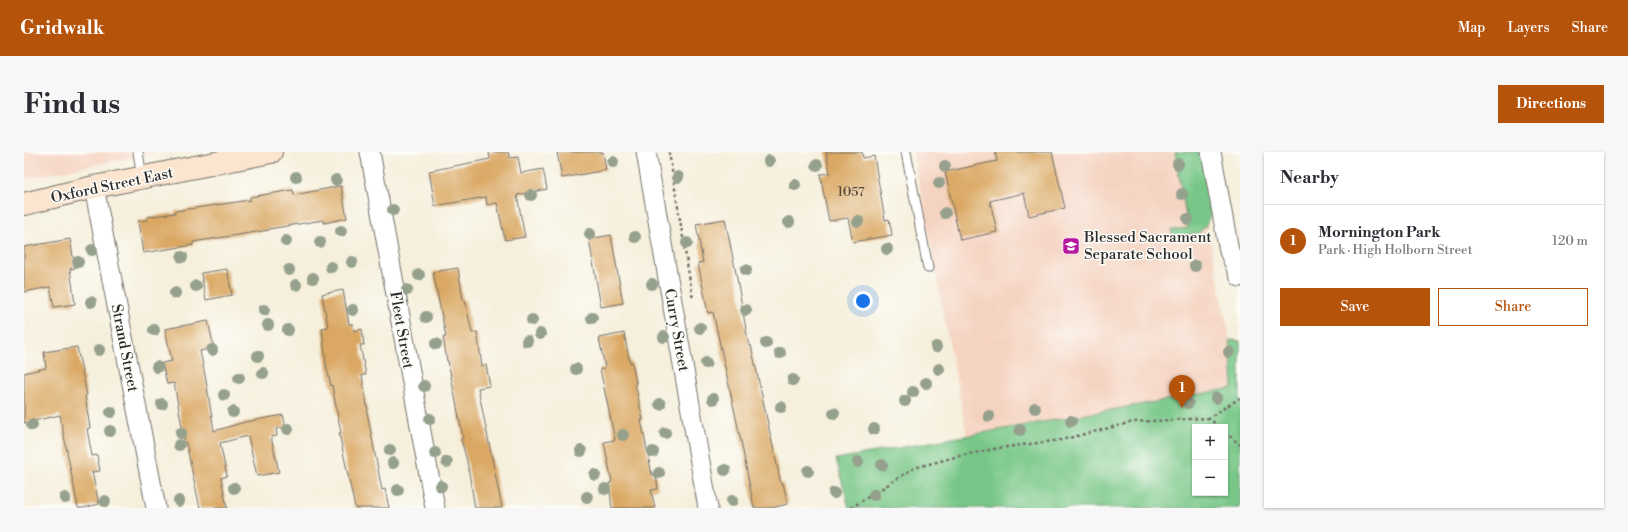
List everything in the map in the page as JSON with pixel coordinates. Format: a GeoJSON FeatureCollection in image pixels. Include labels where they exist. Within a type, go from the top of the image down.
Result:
{"type":"FeatureCollection","features":[{"type":"Feature","properties":{"kind":"main road","name":"Oxford Street East"},"geometry":{"type":"LineString","coordinates":[[24,204],[242,155],[271,152]]}},
{"type":"Feature","properties":{"kind":"street","name":"Fleet Street"},"geometry":{"type":"LineString","coordinates":[[370,152],[435,508]]}},
{"type":"Feature","properties":{"kind":"street","name":"Curry Street"},"geometry":{"type":"LineString","coordinates":[[646,152],[708,508]]}},
{"type":"Feature","properties":{"kind":"street"},"geometry":{"type":"LineString","coordinates":[[1212,152],[1229,250],[1240,277]]}},
{"type":"Feature","properties":{"kind":"street","name":"Strand Street"},"geometry":{"type":"LineString","coordinates":[[94,188],[156,508]]}},
{"type":"Feature","properties":{"kind":"lane"},"geometry":{"type":"LineString","coordinates":[[138,152],[142,178]]}},
{"type":"Feature","properties":{"kind":"lane"},"geometry":{"type":"LineString","coordinates":[[906,152],[928,268]]}},
{"type":"Feature","properties":{"kind":"path"},"geometry":{"type":"LineString","coordinates":[[851,508],[914,468],[999,448],[1061,440],[1133,422],[1209,418],[1240,398]]}},
{"type":"Feature","properties":{"kind":"path"},"geometry":{"type":"LineString","coordinates":[[1209,418],[1216,424]]}},
{"type":"Feature","properties":{"kind":"path"},"geometry":{"type":"LineString","coordinates":[[1228,435],[1240,445]]}},
{"type":"Feature","properties":{"kind":"shaded area"},"geometry":{"type":"Polygon","coordinates":[[[24,152],[158,152],[24,179],[24,152]]]}},
{"type":"Feature","properties":{"kind":"shaded area","name":"Blessed Sacrament Separate School"},"geometry":{"type":"Polygon","coordinates":[[[913,152],[1193,152],[1230,340],[1233,388],[967,436],[913,152]]]}},
{"type":"Feature","properties":{"kind":"green space"},"geometry":{"type":"Polygon","coordinates":[[[1175,152],[1201,152],[1212,211],[1206,225],[1199,233],[1173,237],[1171,230],[1188,228],[1175,152]]]}},
{"type":"Feature","properties":{"kind":"green space"},"geometry":{"type":"Polygon","coordinates":[[[1230,340],[1240,341],[1240,508],[849,508],[836,459],[1233,388],[1230,340]]]}},
{"type":"Feature","properties":{"kind":"building"},"geometry":{"type":"Polygon","coordinates":[[[489,152],[508,152],[510,158],[518,157],[521,173],[543,169],[547,189],[517,195],[525,237],[505,240],[497,203],[487,205],[486,197],[435,206],[429,171],[490,159],[489,152]]]}},
{"type":"Feature","properties":{"kind":"building"},"geometry":{"type":"Polygon","coordinates":[[[557,152],[603,152],[606,170],[562,178],[557,152]]]}},
{"type":"Feature","properties":{"kind":"building"},"geometry":{"type":"Polygon","coordinates":[[[826,152],[862,152],[863,158],[874,156],[885,220],[889,219],[892,235],[853,242],[848,218],[829,221],[820,174],[830,173],[826,152]]]}},
{"type":"Feature","properties":{"kind":"building"},"geometry":{"type":"Polygon","coordinates":[[[995,152],[1052,152],[1065,208],[1029,216],[1024,193],[990,201],[997,232],[960,240],[945,172],[997,161],[995,152]]]}},
{"type":"Feature","properties":{"kind":"building"},"geometry":{"type":"Polygon","coordinates":[[[341,186],[347,218],[324,223],[323,220],[193,242],[193,245],[143,253],[138,221],[147,220],[147,217],[175,213],[175,211],[250,200],[250,197],[293,190],[294,195],[341,186]]]}},
{"type":"Feature","properties":{"kind":"building"},"geometry":{"type":"Polygon","coordinates":[[[725,219],[749,346],[751,345],[781,484],[783,483],[788,504],[771,508],[754,508],[713,312],[708,313],[698,263],[703,262],[696,224],[725,219]]]}},
{"type":"Feature","properties":{"kind":"building"},"geometry":{"type":"Polygon","coordinates":[[[611,235],[623,303],[601,307],[589,239],[611,235]]]}},
{"type":"Feature","properties":{"kind":"building"},"geometry":{"type":"Polygon","coordinates":[[[70,239],[75,268],[70,269],[75,304],[54,307],[50,287],[24,292],[24,247],[70,239]]]}},
{"type":"Feature","properties":{"kind":"building"},"geometry":{"type":"Polygon","coordinates":[[[458,268],[463,300],[465,300],[472,333],[477,332],[482,366],[486,365],[490,386],[478,388],[502,508],[475,508],[467,461],[461,439],[463,438],[447,361],[443,337],[446,337],[433,272],[458,268]]]}},
{"type":"Feature","properties":{"kind":"building"},"geometry":{"type":"Polygon","coordinates":[[[227,269],[232,295],[206,300],[201,273],[227,269]]]}},
{"type":"Feature","properties":{"kind":"building"},"geometry":{"type":"Polygon","coordinates":[[[343,290],[349,324],[353,324],[354,331],[362,329],[364,345],[360,345],[366,375],[362,375],[367,412],[382,490],[385,489],[389,508],[355,508],[339,433],[341,433],[332,385],[331,386],[326,364],[322,328],[328,327],[322,294],[343,290]]]}},
{"type":"Feature","properties":{"kind":"building"},"geometry":{"type":"Polygon","coordinates":[[[208,321],[214,348],[200,351],[214,431],[245,422],[283,415],[286,427],[276,429],[277,436],[271,437],[279,472],[257,476],[248,436],[220,443],[227,476],[221,478],[227,508],[200,508],[185,443],[174,383],[167,384],[162,363],[172,361],[165,329],[208,321]]]}},
{"type":"Feature","properties":{"kind":"building"},"geometry":{"type":"Polygon","coordinates":[[[624,333],[630,363],[632,362],[643,420],[641,420],[652,475],[656,474],[658,489],[651,490],[655,508],[612,508],[609,483],[612,482],[604,442],[615,440],[600,369],[605,368],[599,338],[624,333]]]}},
{"type":"Feature","properties":{"kind":"building"},"geometry":{"type":"Polygon","coordinates":[[[77,347],[87,395],[85,396],[90,428],[87,429],[92,456],[97,455],[100,471],[92,472],[99,504],[83,508],[78,508],[60,415],[24,423],[24,373],[46,368],[44,352],[77,347]]]}},
{"type":"Feature","properties":{"kind":"place","name":"Blessed Sacrament Separate School"},"geometry":{"type":"Point","coordinates":[1071,246]}},
{"type":"Feature","properties":{"kind":"place","name":"Mornington Park"},"geometry":{"type":"Point","coordinates":[1182,408]}}]}
